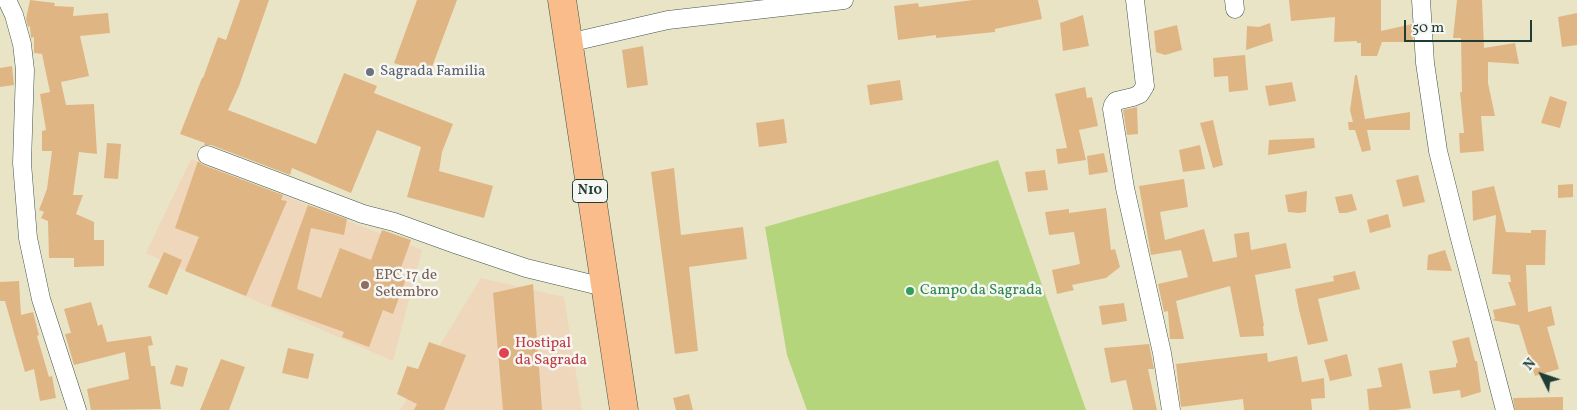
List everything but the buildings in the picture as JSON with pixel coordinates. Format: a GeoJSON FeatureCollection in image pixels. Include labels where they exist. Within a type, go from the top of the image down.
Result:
{"type":"FeatureCollection","features":[{"type":"Feature","properties":{"kind":"main road","name":"N10"},"geometry":{"type":"LineString","coordinates":[[562,0],[624,410]]}},
{"type":"Feature","properties":{"kind":"main road","name":"N10"},"geometry":{"type":"LineString","coordinates":[[620,381],[636,410]]}},
{"type":"Feature","properties":{"kind":"street"},"geometry":{"type":"LineString","coordinates":[[7,0],[22,44],[25,70],[22,163],[28,238],[41,299],[76,410]]}},
{"type":"Feature","properties":{"kind":"street"},"geometry":{"type":"LineString","coordinates":[[568,43],[668,20],[844,0]]}},
{"type":"Feature","properties":{"kind":"street"},"geometry":{"type":"LineString","coordinates":[[1135,0],[1145,86],[1140,94],[1116,101],[1112,109],[1125,188],[1162,353],[1171,410]]}},
{"type":"Feature","properties":{"kind":"street"},"geometry":{"type":"LineString","coordinates":[[1421,0],[1425,63],[1438,151],[1505,410]]}},
{"type":"Feature","properties":{"kind":"street"},"geometry":{"type":"LineString","coordinates":[[207,156],[363,214],[394,222],[526,268],[604,287]]}},
{"type":"Feature","properties":{"kind":"shaded area"},"geometry":{"type":"Polygon","coordinates":[[[191,159],[422,250],[393,361],[146,253],[191,159]]]}},
{"type":"Feature","properties":{"kind":"shaded area","name":"Hostipal da Sagrada"},"geometry":{"type":"Polygon","coordinates":[[[481,278],[564,297],[582,410],[400,410],[481,278]]]}},
{"type":"Feature","properties":{"kind":"green space","name":"Campo da Sagrada"},"geometry":{"type":"Polygon","coordinates":[[[998,160],[1086,410],[807,410],[787,355],[765,227],[998,160]]]}},
{"type":"Feature","properties":{"kind":"place","name":"Sagrada Familia"},"geometry":{"type":"Point","coordinates":[370,72]}},
{"type":"Feature","properties":{"kind":"place","name":"EPC 17 de Setembro"},"geometry":{"type":"Point","coordinates":[365,285]}},
{"type":"Feature","properties":{"kind":"place","name":"Campo da Sagrada"},"geometry":{"type":"Point","coordinates":[910,291]}},
{"type":"Feature","properties":{"kind":"place","name":"Hostipal da Sagrada"},"geometry":{"type":"Point","coordinates":[504,353]}}]}
